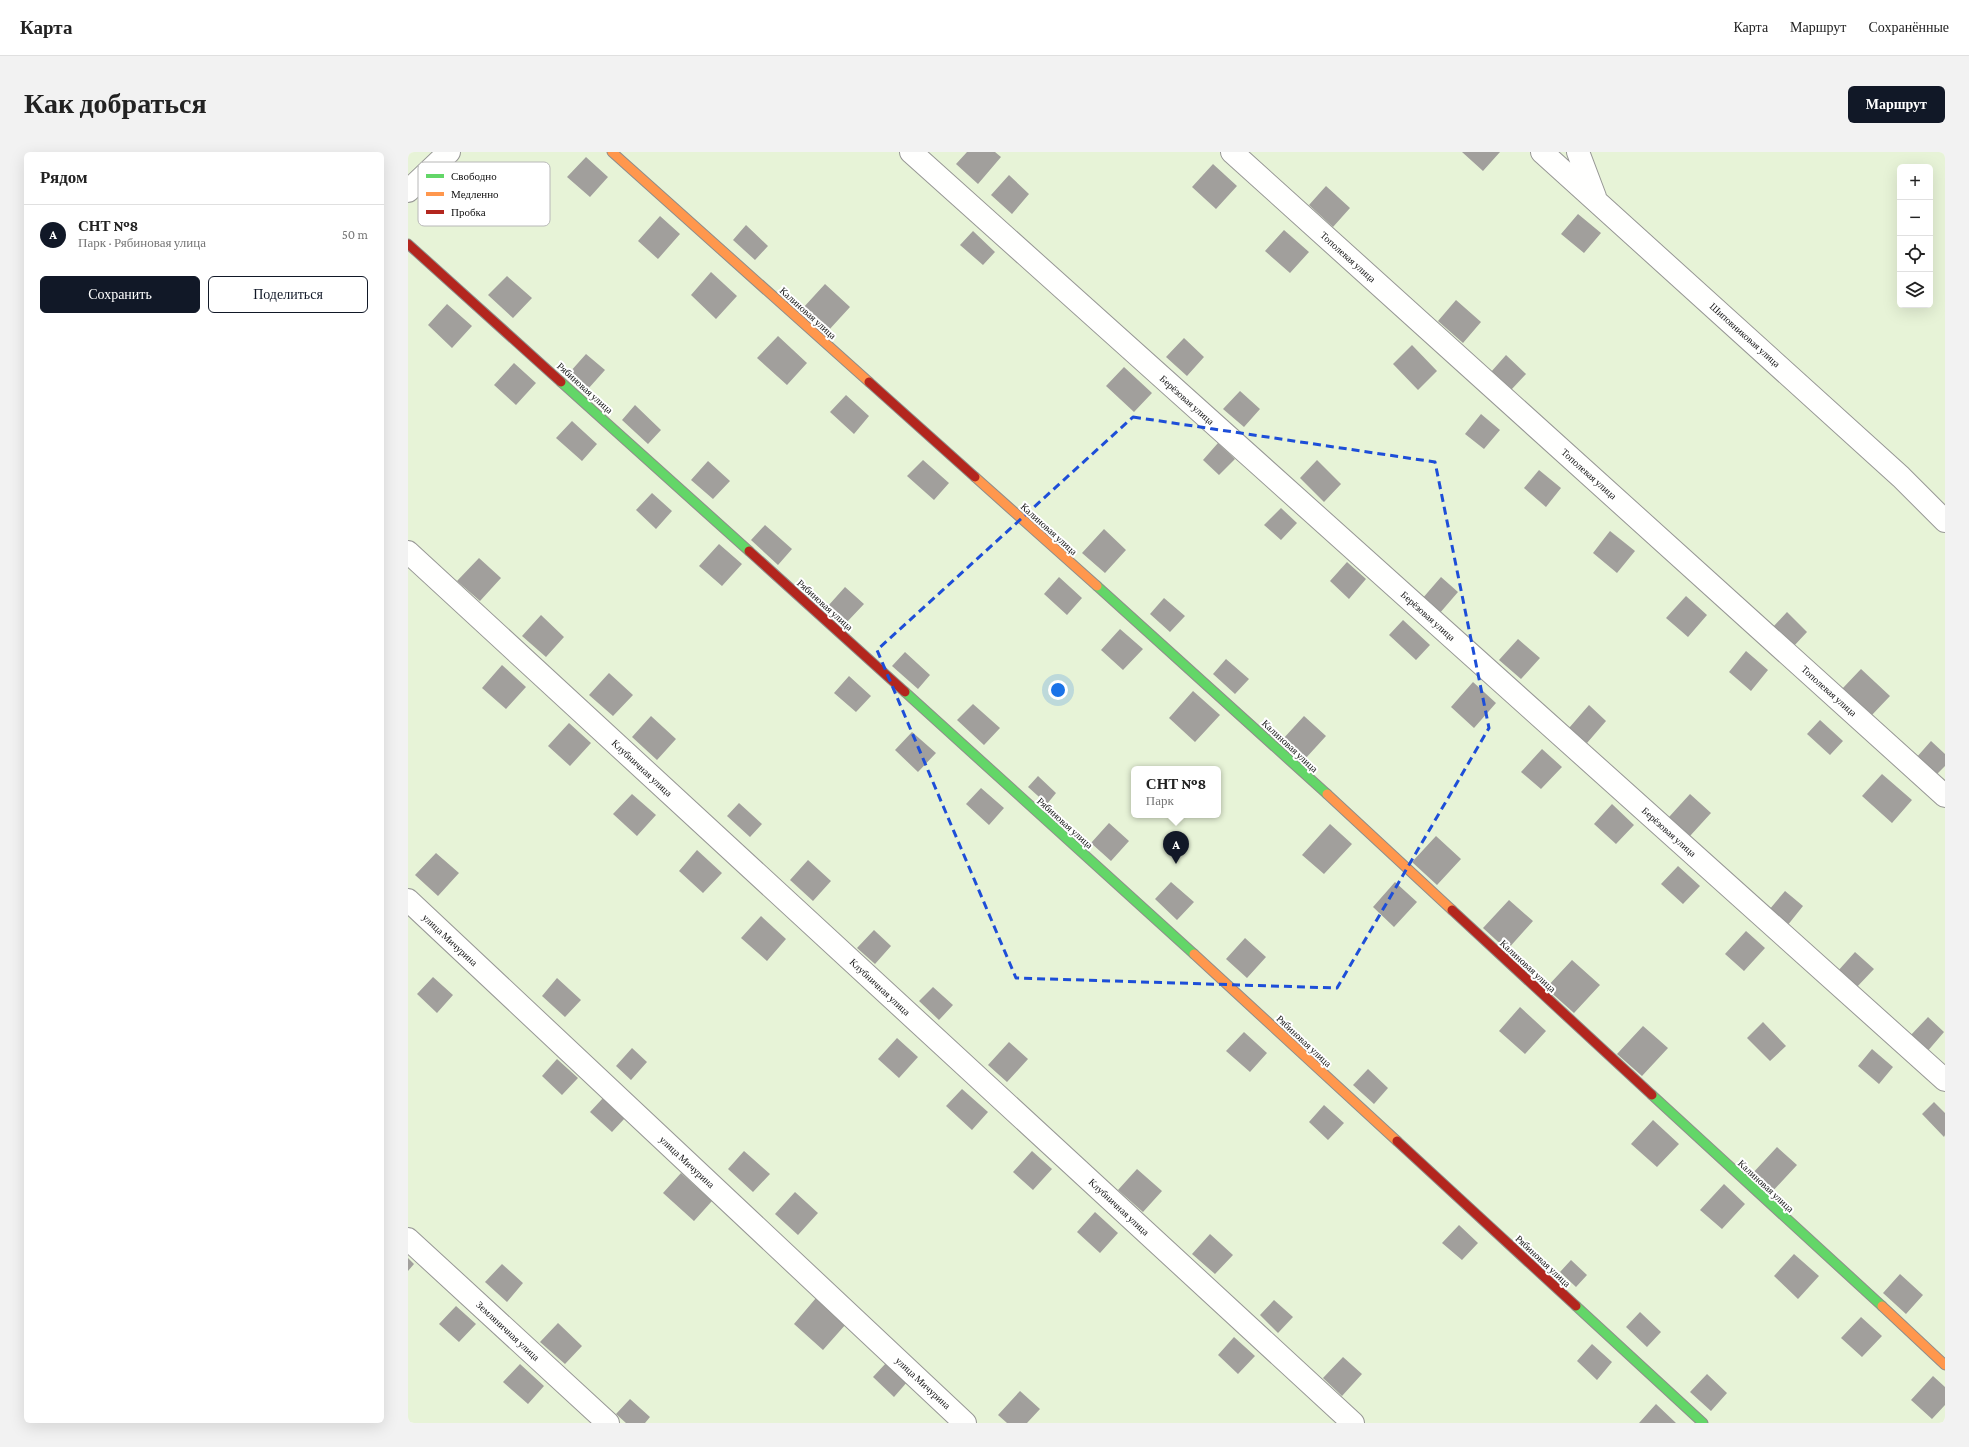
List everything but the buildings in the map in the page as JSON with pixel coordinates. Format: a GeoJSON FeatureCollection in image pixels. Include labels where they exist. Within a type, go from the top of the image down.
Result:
{"type":"FeatureCollection","features":[{"type":"Feature","properties":{"kind":"street"},"geometry":{"type":"LineString","coordinates":[[438,162],[449,152]]}},
{"type":"Feature","properties":{"kind":"street","name":"Калиновая улица"},"geometry":{"type":"LineString","coordinates":[[612,152],[1237,711],[1945,1365]]}},
{"type":"Feature","properties":{"kind":"street","name":"Берёзовая улица"},"geometry":{"type":"LineString","coordinates":[[911,152],[1945,1080]]}},
{"type":"Feature","properties":{"kind":"street","name":"Тополевая улица"},"geometry":{"type":"LineString","coordinates":[[1232,152],[1945,796]]}},
{"type":"Feature","properties":{"kind":"street","name":"Шиповниковая улица"},"geometry":{"type":"LineString","coordinates":[[1542,152],[1900,477],[1945,521]]}},
{"type":"Feature","properties":{"kind":"street"},"geometry":{"type":"LineString","coordinates":[[1578,152],[1596,200]]}},
{"type":"Feature","properties":{"kind":"street"},"geometry":{"type":"LineString","coordinates":[[408,190],[418,181]]}},
{"type":"Feature","properties":{"kind":"street","name":"Рябиновая улица"},"geometry":{"type":"LineString","coordinates":[[408,244],[1100,868],[1704,1423]]}},
{"type":"Feature","properties":{"kind":"street","name":"Клубничная улица"},"geometry":{"type":"LineString","coordinates":[[408,552],[1353,1423]]}},
{"type":"Feature","properties":{"kind":"street","name":"улица Мичурина"},"geometry":{"type":"LineString","coordinates":[[408,900],[965,1423]]}},
{"type":"Feature","properties":{"kind":"street","name":"Земляничная улица"},"geometry":{"type":"LineString","coordinates":[[408,1239],[608,1423]]}},
{"type":"Feature","properties":{"kind":"highlighted area"},"geometry":{"type":"Polygon","coordinates":[[[1133,417],[1435,462],[1489,728],[1337,988],[1016,978],[877,650],[1133,417]]]}},
{"type":"Feature","properties":{"kind":"green space"},"geometry":{"type":"Polygon","coordinates":[[[408,152],[1945,152],[1945,1423],[408,1423],[408,152]]]}},
{"type":"Feature","properties":{"kind":"traffic: fast"},"geometry":{"type":"LineString","coordinates":[[561,382],[749,551]]}},
{"type":"Feature","properties":{"kind":"traffic: fast"},"geometry":{"type":"LineString","coordinates":[[1097,586],[1327,794]]}},
{"type":"Feature","properties":{"kind":"traffic: fast"},"geometry":{"type":"LineString","coordinates":[[905,692],[1194,954]]}},
{"type":"Feature","properties":{"kind":"traffic: fast"},"geometry":{"type":"LineString","coordinates":[[1652,1095],[1882,1306]]}},
{"type":"Feature","properties":{"kind":"traffic: fast"},"geometry":{"type":"LineString","coordinates":[[1576,1306],[1703,1423]]}},
{"type":"Feature","properties":{"kind":"traffic: slow"},"geometry":{"type":"LineString","coordinates":[[612,152],[869,382]]}},
{"type":"Feature","properties":{"kind":"traffic: slow"},"geometry":{"type":"LineString","coordinates":[[975,477],[1097,586]]}},
{"type":"Feature","properties":{"kind":"traffic: slow"},"geometry":{"type":"LineString","coordinates":[[1327,794],[1452,910]]}},
{"type":"Feature","properties":{"kind":"traffic: slow"},"geometry":{"type":"LineString","coordinates":[[1194,954],[1397,1141]]}},
{"type":"Feature","properties":{"kind":"traffic: slow"},"geometry":{"type":"LineString","coordinates":[[1882,1306],[1945,1365]]}},
{"type":"Feature","properties":{"kind":"traffic: jam"},"geometry":{"type":"LineString","coordinates":[[408,244],[561,382]]}},
{"type":"Feature","properties":{"kind":"traffic: jam"},"geometry":{"type":"LineString","coordinates":[[869,382],[975,477]]}},
{"type":"Feature","properties":{"kind":"traffic: jam"},"geometry":{"type":"LineString","coordinates":[[749,551],[905,692]]}},
{"type":"Feature","properties":{"kind":"traffic: jam"},"geometry":{"type":"LineString","coordinates":[[1452,910],[1652,1095]]}},
{"type":"Feature","properties":{"kind":"traffic: jam"},"geometry":{"type":"LineString","coordinates":[[1397,1141],[1576,1306]]}},
{"type":"Feature","properties":{"kind":"place","name":"СНТ №8"},"geometry":{"type":"Point","coordinates":[1176,864]}}]}
